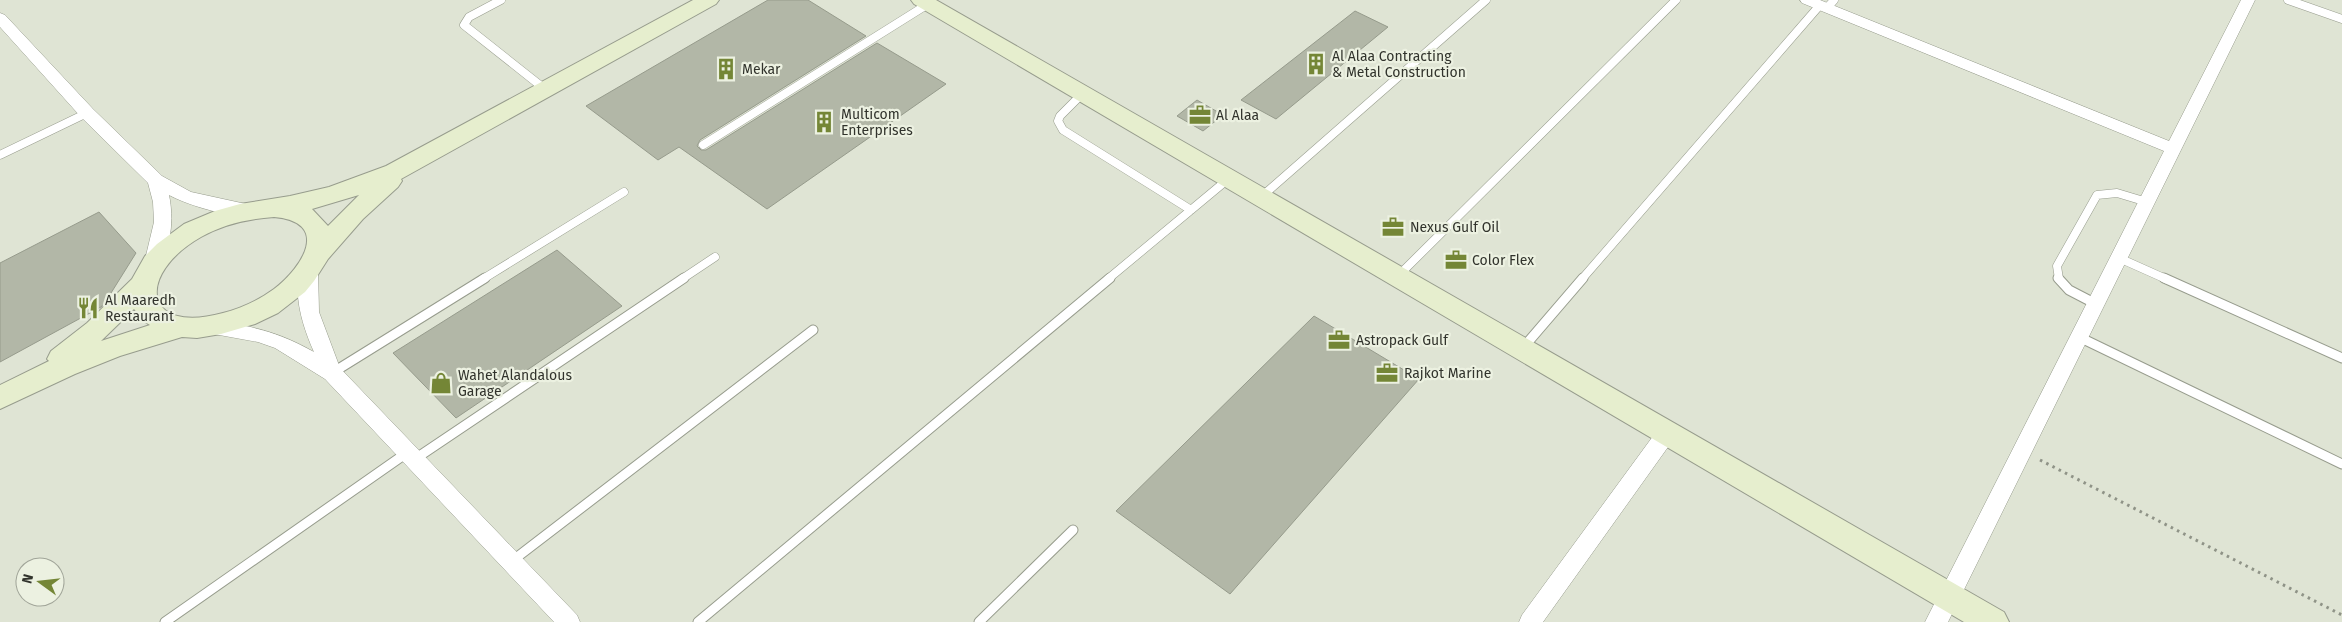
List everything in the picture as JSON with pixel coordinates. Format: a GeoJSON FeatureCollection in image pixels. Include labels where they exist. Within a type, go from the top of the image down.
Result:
{"type":"FeatureCollection","features":[{"type":"Feature","properties":{"kind":"street"},"geometry":{"type":"LineString","coordinates":[[39,376],[96,330],[148,274],[167,249],[184,235],[226,215],[249,210],[299,204],[348,191],[416,161],[709,0]]}},
{"type":"Feature","properties":{"kind":"street"},"geometry":{"type":"LineString","coordinates":[[1936,622],[2248,0]]}},
{"type":"Feature","properties":{"kind":"street"},"geometry":{"type":"LineString","coordinates":[[924,2],[1521,350],[1993,622]]}},
{"type":"Feature","properties":{"kind":"street"},"geometry":{"type":"LineString","coordinates":[[1822,3],[2174,149]]}},
{"type":"Feature","properties":{"kind":"street"},"geometry":{"type":"LineString","coordinates":[[0,18],[87,113],[156,180],[186,197],[226,207],[249,210]]}},
{"type":"Feature","properties":{"kind":"street"},"geometry":{"type":"LineString","coordinates":[[207,327],[231,322],[255,313],[295,287],[360,207],[416,161]]}},
{"type":"Feature","properties":{"kind":"street"},"geometry":{"type":"LineString","coordinates":[[156,180],[164,210],[164,227],[148,274],[142,299],[148,312],[162,322],[181,327],[207,327],[259,335],[282,343],[332,373],[569,622]]}},
{"type":"Feature","properties":{"kind":"street"},"geometry":{"type":"LineString","coordinates":[[274,208],[292,210],[306,217],[316,226],[320,238],[307,290],[308,309],[312,327],[332,373]]}},
{"type":"Feature","properties":{"kind":"street"},"geometry":{"type":"LineString","coordinates":[[0,398],[39,376],[111,348],[181,327]]}},
{"type":"Feature","properties":{"kind":"street"},"geometry":{"type":"LineString","coordinates":[[1530,622],[1666,434]]}},
{"type":"Feature","properties":{"kind":"lane"},"geometry":{"type":"LineString","coordinates":[[501,0],[469,17],[464,25],[546,90]]}},
{"type":"Feature","properties":{"kind":"lane"},"geometry":{"type":"LineString","coordinates":[[1260,198],[1486,0]]}},
{"type":"Feature","properties":{"kind":"lane"},"geometry":{"type":"LineString","coordinates":[[1397,278],[1676,0]]}},
{"type":"Feature","properties":{"kind":"lane"},"geometry":{"type":"LineString","coordinates":[[2288,0],[2342,18]]}},
{"type":"Feature","properties":{"kind":"lane"},"geometry":{"type":"LineString","coordinates":[[703,145],[924,2]]}},
{"type":"Feature","properties":{"kind":"lane"},"geometry":{"type":"LineString","coordinates":[[1521,350],[1822,3]]}},
{"type":"Feature","properties":{"kind":"lane"},"geometry":{"type":"LineString","coordinates":[[1082,94],[1060,116],[1058,121],[1063,130],[1191,210]]}},
{"type":"Feature","properties":{"kind":"lane"},"geometry":{"type":"LineString","coordinates":[[0,155],[87,113]]}},
{"type":"Feature","properties":{"kind":"lane"},"geometry":{"type":"LineString","coordinates":[[698,622],[1228,180]]}},
{"type":"Feature","properties":{"kind":"lane"},"geometry":{"type":"LineString","coordinates":[[332,373],[624,192]]}},
{"type":"Feature","properties":{"kind":"lane"},"geometry":{"type":"LineString","coordinates":[[2096,304],[2061,283],[2057,277],[2057,266],[2097,195],[2118,192],[2147,202]]}},
{"type":"Feature","properties":{"kind":"lane"},"geometry":{"type":"LineString","coordinates":[[165,622],[412,456],[715,257]]}},
{"type":"Feature","properties":{"kind":"lane"},"geometry":{"type":"LineString","coordinates":[[2119,258],[2342,358]]}},
{"type":"Feature","properties":{"kind":"lane"},"geometry":{"type":"LineString","coordinates":[[512,562],[813,330]]}},
{"type":"Feature","properties":{"kind":"lane"},"geometry":{"type":"LineString","coordinates":[[2079,337],[2342,464]]}},
{"type":"Feature","properties":{"kind":"lane"},"geometry":{"type":"LineString","coordinates":[[979,622],[1073,530]]}},
{"type":"Feature","properties":{"kind":"path"},"geometry":{"type":"LineString","coordinates":[[2022,450],[2342,615]]}},
{"type":"Feature","properties":{"kind":"building"},"geometry":{"type":"Polygon","coordinates":[[[768,0],[808,0],[866,36],[700,140],[697,146],[701,150],[706,150],[877,43],[946,84],[767,209],[679,147],[658,160],[586,106],[768,0]]]}},
{"type":"Feature","properties":{"kind":"building","name":"Al Alaa Contracting & Metal Construction"},"geometry":{"type":"Polygon","coordinates":[[[1355,11],[1388,27],[1276,119],[1241,100],[1355,11]]]}},
{"type":"Feature","properties":{"kind":"building","name":"Al Alaa"},"geometry":{"type":"Polygon","coordinates":[[[1197,100],[1223,115],[1203,131],[1177,116],[1197,100]]]}},
{"type":"Feature","properties":{"kind":"building"},"geometry":{"type":"Polygon","coordinates":[[[99,212],[136,253],[106,301],[101,307],[0,362],[0,263],[99,212]]]}},
{"type":"Feature","properties":{"kind":"building"},"geometry":{"type":"Polygon","coordinates":[[[557,250],[622,306],[456,418],[393,353],[557,250]]]}},
{"type":"Feature","properties":{"kind":"building"},"geometry":{"type":"Polygon","coordinates":[[[1314,316],[1419,379],[1230,594],[1116,511],[1314,316]]]}},
{"type":"Feature","properties":{"kind":"place","name":"Al Alaa Contracting & Metal Construction"},"geometry":{"type":"Point","coordinates":[1316,64]}},
{"type":"Feature","properties":{"kind":"place","name":"Mekar"},"geometry":{"type":"Point","coordinates":[726,69]}},
{"type":"Feature","properties":{"kind":"place","name":"Al Alaa"},"geometry":{"type":"Point","coordinates":[1200,115]}},
{"type":"Feature","properties":{"kind":"place","name":"Multicom Enterprises"},"geometry":{"type":"Point","coordinates":[824,122]}},
{"type":"Feature","properties":{"kind":"place","name":"Nexus Gulf Oil"},"geometry":{"type":"Point","coordinates":[1393,227]}},
{"type":"Feature","properties":{"kind":"place","name":"Color Flex"},"geometry":{"type":"Point","coordinates":[1456,260]}},
{"type":"Feature","properties":{"kind":"place","name":"Al Maaredh Restaurant"},"geometry":{"type":"Point","coordinates":[88,308]}},
{"type":"Feature","properties":{"kind":"place","name":"Astropack Gulf"},"geometry":{"type":"Point","coordinates":[1339,340]}},
{"type":"Feature","properties":{"kind":"place","name":"Rajkot Marine"},"geometry":{"type":"Point","coordinates":[1387,373]}},
{"type":"Feature","properties":{"kind":"place","name":"Wahet Alandalous Garage"},"geometry":{"type":"Point","coordinates":[441,383]}}]}
